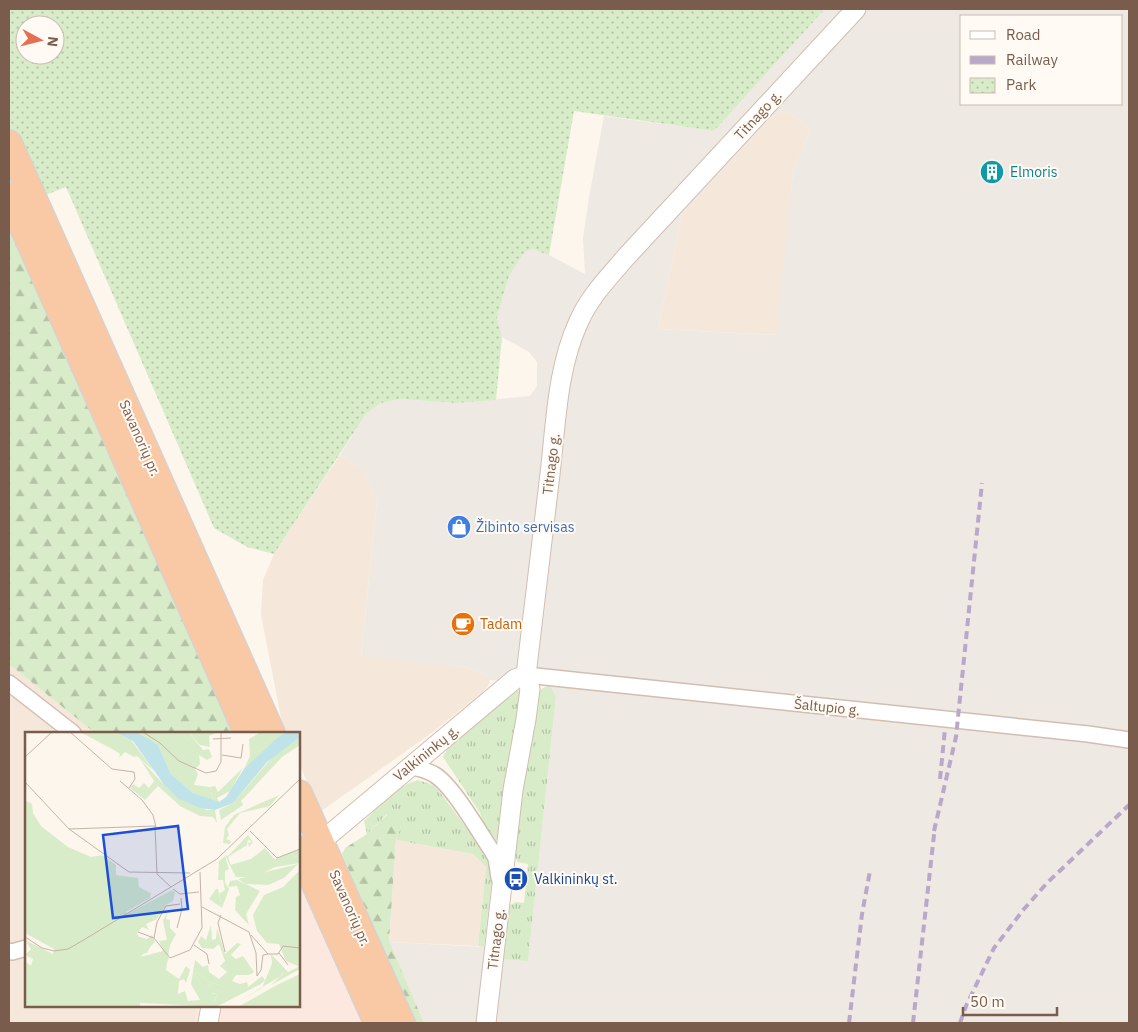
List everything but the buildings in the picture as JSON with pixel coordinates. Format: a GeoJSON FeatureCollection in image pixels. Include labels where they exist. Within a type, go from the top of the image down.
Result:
{"type":"FeatureCollection","features":[{"type":"Feature","properties":{"kind":"highway","name":"Savanorių pr."},"geometry":{"type":"LineString","coordinates":[[9,143],[272,732]]}},
{"type":"Feature","properties":{"kind":"highway","name":"Savanorių pr."},"geometry":{"type":"LineString","coordinates":[[9,196],[247,732]]}},
{"type":"Feature","properties":{"kind":"highway","name":"Savanorių pr."},"geometry":{"type":"LineString","coordinates":[[300,795],[402,1023]]}},
{"type":"Feature","properties":{"kind":"highway","name":"Savanorių pr."},"geometry":{"type":"LineString","coordinates":[[300,851],[377,1023]]}},
{"type":"Feature","properties":{"kind":"street","name":"Titnago g."},"geometry":{"type":"LineString","coordinates":[[486,1023],[513,790],[530,689],[526,675],[563,370],[569,345],[579,320],[594,294],[856,9]]}},
{"type":"Feature","properties":{"kind":"street","name":"Šaltupio g."},"geometry":{"type":"LineString","coordinates":[[526,675],[1079,733],[1129,740]]}},
{"type":"Feature","properties":{"kind":"street","name":"Valkininkų g."},"geometry":{"type":"LineString","coordinates":[[329,835],[515,678],[526,675]]}},
{"type":"Feature","properties":{"kind":"street"},"geometry":{"type":"LineString","coordinates":[[9,683],[72,732]]}},
{"type":"Feature","properties":{"kind":"street"},"geometry":{"type":"LineString","coordinates":[[409,766],[437,776],[450,789],[496,858],[502,891]]}},
{"type":"Feature","properties":{"kind":"street"},"geometry":{"type":"LineString","coordinates":[[9,951],[25,948]]}},
{"type":"Feature","properties":{"kind":"street"},"geometry":{"type":"LineString","coordinates":[[208,1023],[211,1007]]}},
{"type":"Feature","properties":{"kind":"shaded area"},"geometry":{"type":"Polygon","coordinates":[[[825,9],[1129,9],[1129,1023],[424,1023],[389,942],[484,947],[483,959],[528,960],[556,697],[550,685],[490,680],[484,674],[464,667],[361,656],[377,501],[363,470],[340,455],[366,414],[381,403],[400,399],[456,403],[530,396],[537,386],[537,362],[529,352],[502,337],[497,318],[509,276],[524,253],[532,249],[549,255],[585,274],[583,238],[604,116],[714,131],[825,9]],[[782,112],[773,116],[682,214],[658,329],[776,335],[793,172],[810,131],[788,112],[782,112]]]}},
{"type":"Feature","properties":{"kind":"shaded area"},"geometry":{"type":"Polygon","coordinates":[[[782,112],[788,112],[793,115],[810,131],[793,172],[777,335],[658,329],[682,214],[773,116],[782,112]]]}},
{"type":"Feature","properties":{"kind":"shaded area"},"geometry":{"type":"Polygon","coordinates":[[[340,455],[363,470],[377,501],[361,655],[464,667],[484,674],[490,680],[482,693],[426,737],[320,812],[300,765],[300,732],[285,732],[283,728],[261,615],[263,580],[274,554],[340,455]]]}},
{"type":"Feature","properties":{"kind":"shaded area"},"geometry":{"type":"Polygon","coordinates":[[[9,664],[94,732],[25,732],[25,1007],[198,1007],[196,1023],[9,1023],[9,664]]]}},
{"type":"Feature","properties":{"kind":"shaded area"},"geometry":{"type":"Polygon","coordinates":[[[396,840],[473,854],[486,867],[478,946],[389,942],[396,840]]]}},
{"type":"Feature","properties":{"kind":"shaded area"},"geometry":{"type":"Polygon","coordinates":[[[300,874],[366,1023],[196,1023],[198,1007],[300,1007],[300,874]]]}},
{"type":"Feature","properties":{"kind":"green space"},"geometry":{"type":"Polygon","coordinates":[[[9,9],[825,9],[714,131],[574,111],[549,255],[532,249],[524,253],[509,276],[497,318],[502,337],[496,400],[456,403],[400,399],[381,403],[366,414],[274,554],[247,547],[214,528],[66,187],[9,209],[9,9]]]}},
{"type":"Feature","properties":{"kind":"green space"},"geometry":{"type":"Polygon","coordinates":[[[9,220],[237,732],[94,732],[9,664],[9,220]]]}},
{"type":"Feature","properties":{"kind":"green space"},"geometry":{"type":"Polygon","coordinates":[[[550,685],[556,697],[528,961],[500,959],[510,905],[516,902],[524,903],[528,864],[517,862],[516,813],[538,692],[550,685]]]}},
{"type":"Feature","properties":{"kind":"green space"},"geometry":{"type":"Polygon","coordinates":[[[521,690],[522,723],[498,839],[494,841],[482,826],[483,822],[480,813],[443,757],[448,748],[517,691],[521,690]]]}},
{"type":"Feature","properties":{"kind":"green space"},"geometry":{"type":"Polygon","coordinates":[[[418,780],[433,785],[439,791],[489,858],[493,870],[484,947],[478,946],[486,867],[473,854],[396,840],[401,827],[387,814],[367,834],[364,821],[396,791],[418,780]]]}},
{"type":"Feature","properties":{"kind":"green space"},"geometry":{"type":"Polygon","coordinates":[[[395,813],[398,815],[401,827],[396,840],[389,941],[424,1023],[414,1023],[342,854],[345,848],[367,834],[388,814],[395,813]]]}},
{"type":"Feature","properties":{"kind":"railway"},"geometry":{"type":"LineString","coordinates":[[934,831],[956,737],[982,483]]}},
{"type":"Feature","properties":{"kind":"railway"},"geometry":{"type":"LineString","coordinates":[[940,779],[945,729]]}},
{"type":"Feature","properties":{"kind":"railway"},"geometry":{"type":"LineString","coordinates":[[960,1023],[966,1006],[994,948],[1024,909],[1047,883],[1129,805]]}},
{"type":"Feature","properties":{"kind":"railway"},"geometry":{"type":"LineString","coordinates":[[913,1023],[935,826]]}},
{"type":"Feature","properties":{"kind":"railway"},"geometry":{"type":"LineString","coordinates":[[849,1023],[862,914],[870,871]]}},
{"type":"Feature","properties":{"kind":"place","name":"Elmoris"},"geometry":{"type":"Point","coordinates":[992,172]}},
{"type":"Feature","properties":{"kind":"place","name":"Žibinto servisas"},"geometry":{"type":"Point","coordinates":[459,527]}},
{"type":"Feature","properties":{"kind":"place","name":"Tadam"},"geometry":{"type":"Point","coordinates":[463,624]}},
{"type":"Feature","properties":{"kind":"place","name":"Valkininkų st."},"geometry":{"type":"Point","coordinates":[516,879]}}]}
